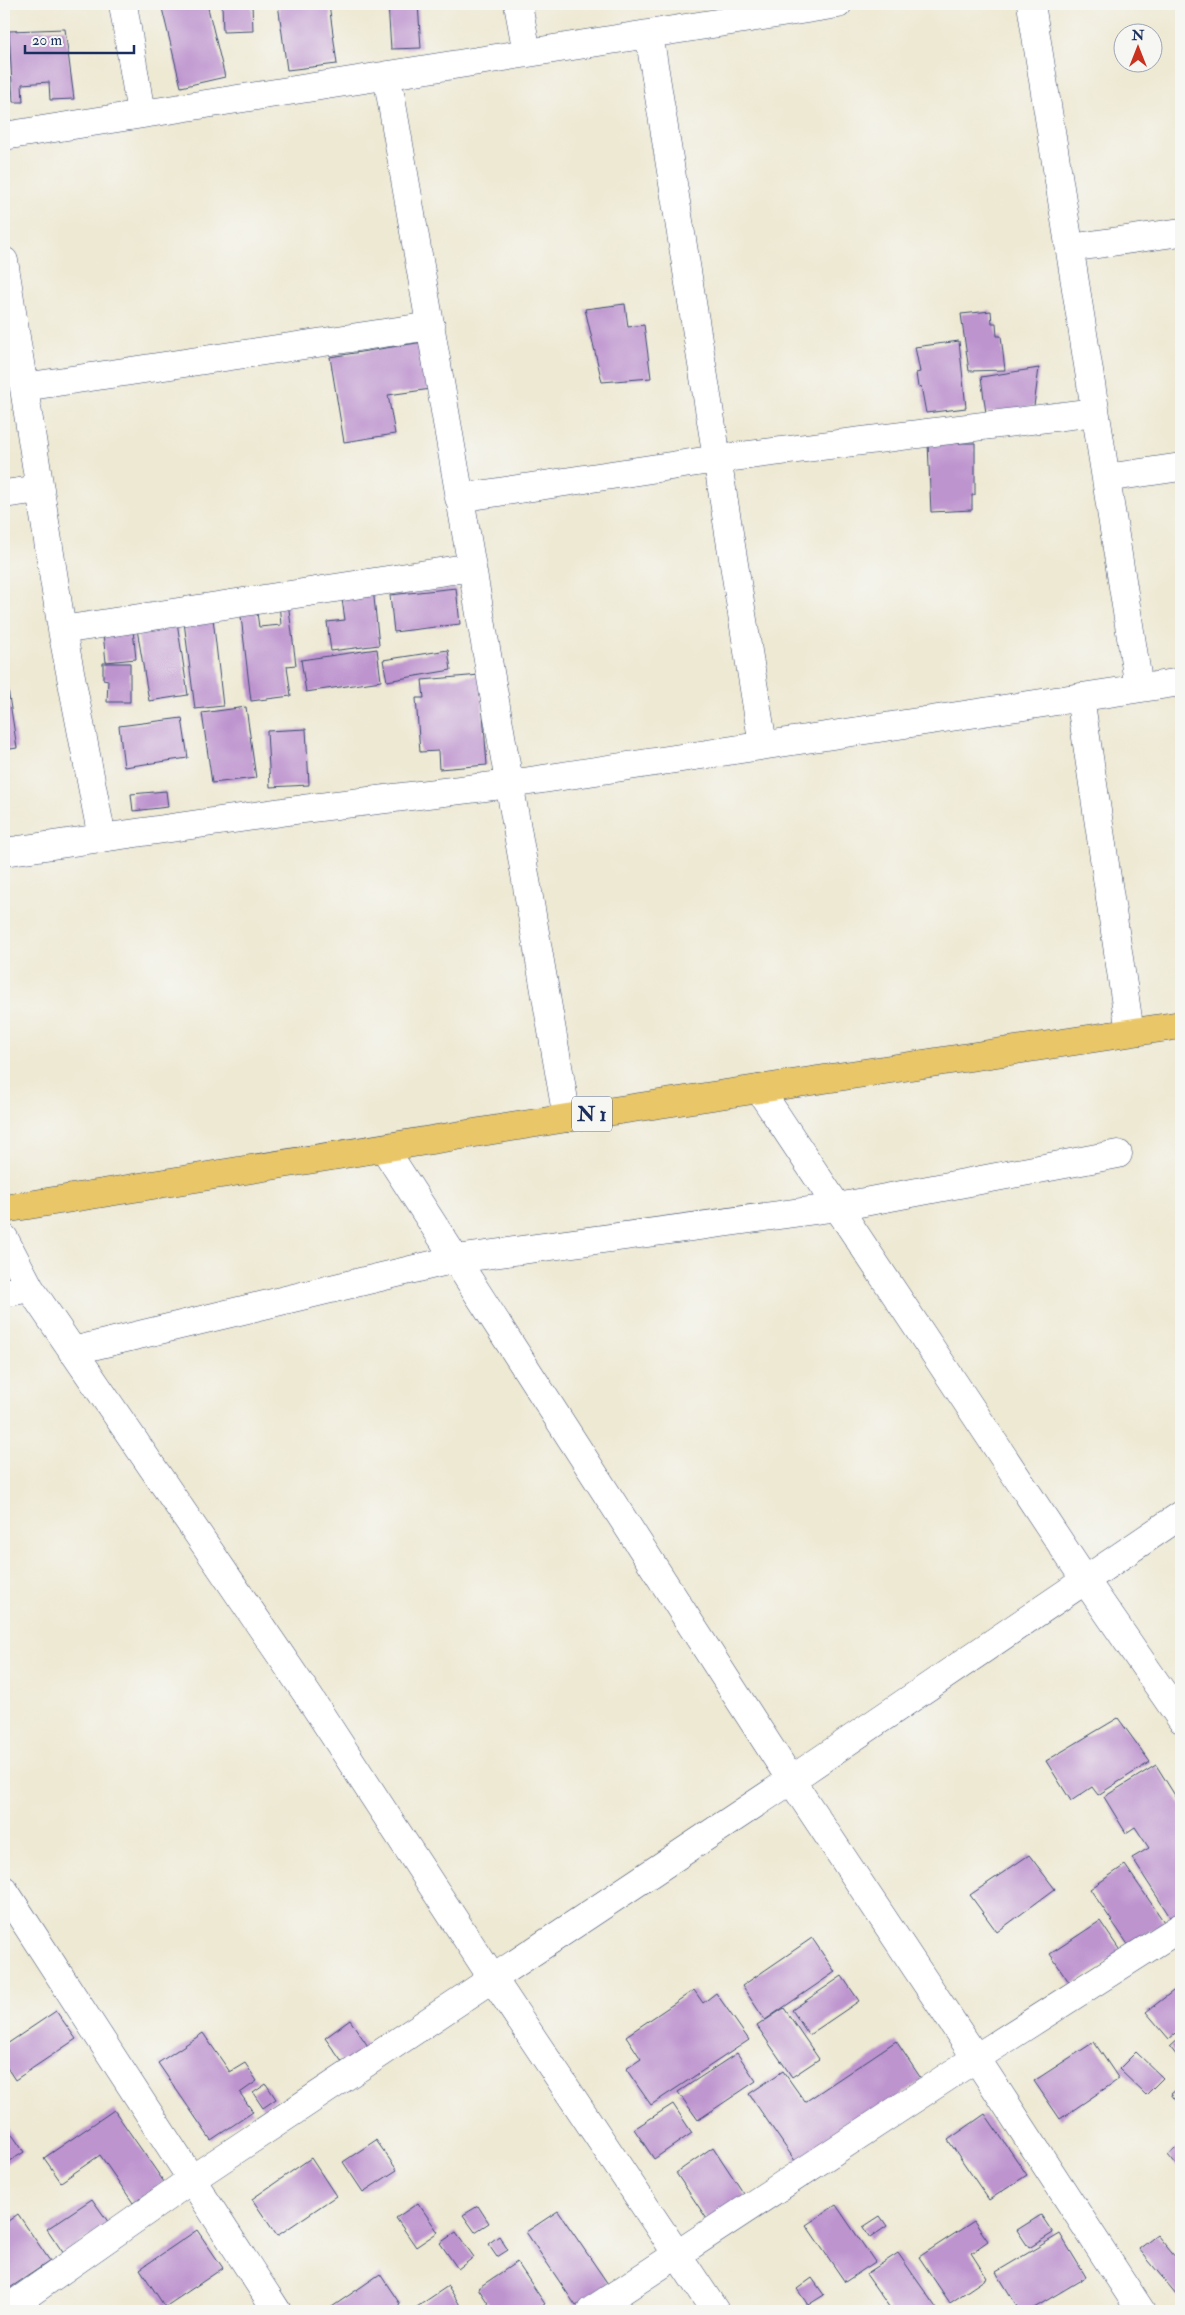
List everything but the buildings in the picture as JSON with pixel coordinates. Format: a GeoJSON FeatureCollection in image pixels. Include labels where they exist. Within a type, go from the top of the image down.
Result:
{"type":"FeatureCollection","features":[{"type":"Feature","properties":{"kind":"highway","name":"N 1"},"geometry":{"type":"LineString","coordinates":[[4,1209],[567,1118],[1181,1025]]}},
{"type":"Feature","properties":{"kind":"street"},"geometry":{"type":"LineString","coordinates":[[123,4],[141,114]]}},
{"type":"Feature","properties":{"kind":"street"},"geometry":{"type":"LineString","coordinates":[[518,4],[527,53]]}},
{"type":"Feature","properties":{"kind":"street"},"geometry":{"type":"LineString","coordinates":[[4,136],[649,34],[745,11],[838,4]]}},
{"type":"Feature","properties":{"kind":"street"},"geometry":{"type":"LineString","coordinates":[[1031,4],[1139,688]]}},
{"type":"Feature","properties":{"kind":"street"},"geometry":{"type":"LineString","coordinates":[[649,34],[763,745]]}},
{"type":"Feature","properties":{"kind":"street"},"geometry":{"type":"LineString","coordinates":[[387,75],[567,1118]]}},
{"type":"Feature","properties":{"kind":"street"},"geometry":{"type":"LineString","coordinates":[[1070,248],[1181,232]]}},
{"type":"Feature","properties":{"kind":"street"},"geometry":{"type":"LineString","coordinates":[[4,261],[62,630],[102,838]]}},
{"type":"Feature","properties":{"kind":"street"},"geometry":{"type":"LineString","coordinates":[[24,387],[431,326]]}},
{"type":"Feature","properties":{"kind":"street"},"geometry":{"type":"LineString","coordinates":[[459,498],[717,458],[1095,412]]}},
{"type":"Feature","properties":{"kind":"street"},"geometry":{"type":"LineString","coordinates":[[1106,478],[1181,467]]}},
{"type":"Feature","properties":{"kind":"street"},"geometry":{"type":"LineString","coordinates":[[4,494],[40,488]]}},
{"type":"Feature","properties":{"kind":"street"},"geometry":{"type":"LineString","coordinates":[[62,630],[472,567]]}},
{"type":"Feature","properties":{"kind":"street"},"geometry":{"type":"LineString","coordinates":[[4,852],[303,809],[510,784],[1181,682]]}},
{"type":"Feature","properties":{"kind":"street"},"geometry":{"type":"LineString","coordinates":[[1080,697],[1130,1032]]}},
{"type":"Feature","properties":{"kind":"street"},"geometry":{"type":"LineString","coordinates":[[759,1089],[1085,1580],[1181,1719]]}},
{"type":"Feature","properties":{"kind":"street"},"geometry":{"type":"LineString","coordinates":[[384,1148],[791,1780],[1141,2311]]}},
{"type":"Feature","properties":{"kind":"street"},"geometry":{"type":"LineString","coordinates":[[72,1351],[456,1259],[838,1207],[1118,1154]]}},
{"type":"Feature","properties":{"kind":"street"},"geometry":{"type":"LineString","coordinates":[[4,1238],[17,1291],[72,1351],[310,1697],[493,1979],[715,2311]]}},
{"type":"Feature","properties":{"kind":"street"},"geometry":{"type":"LineString","coordinates":[[4,2311],[192,2179],[791,1780],[1181,1515]]}},
{"type":"Feature","properties":{"kind":"street"},"geometry":{"type":"LineString","coordinates":[[4,1890],[277,2311]]}},
{"type":"Feature","properties":{"kind":"street"},"geometry":{"type":"LineString","coordinates":[[591,2311],[679,2255],[976,2058],[1181,1927]]}}]}
